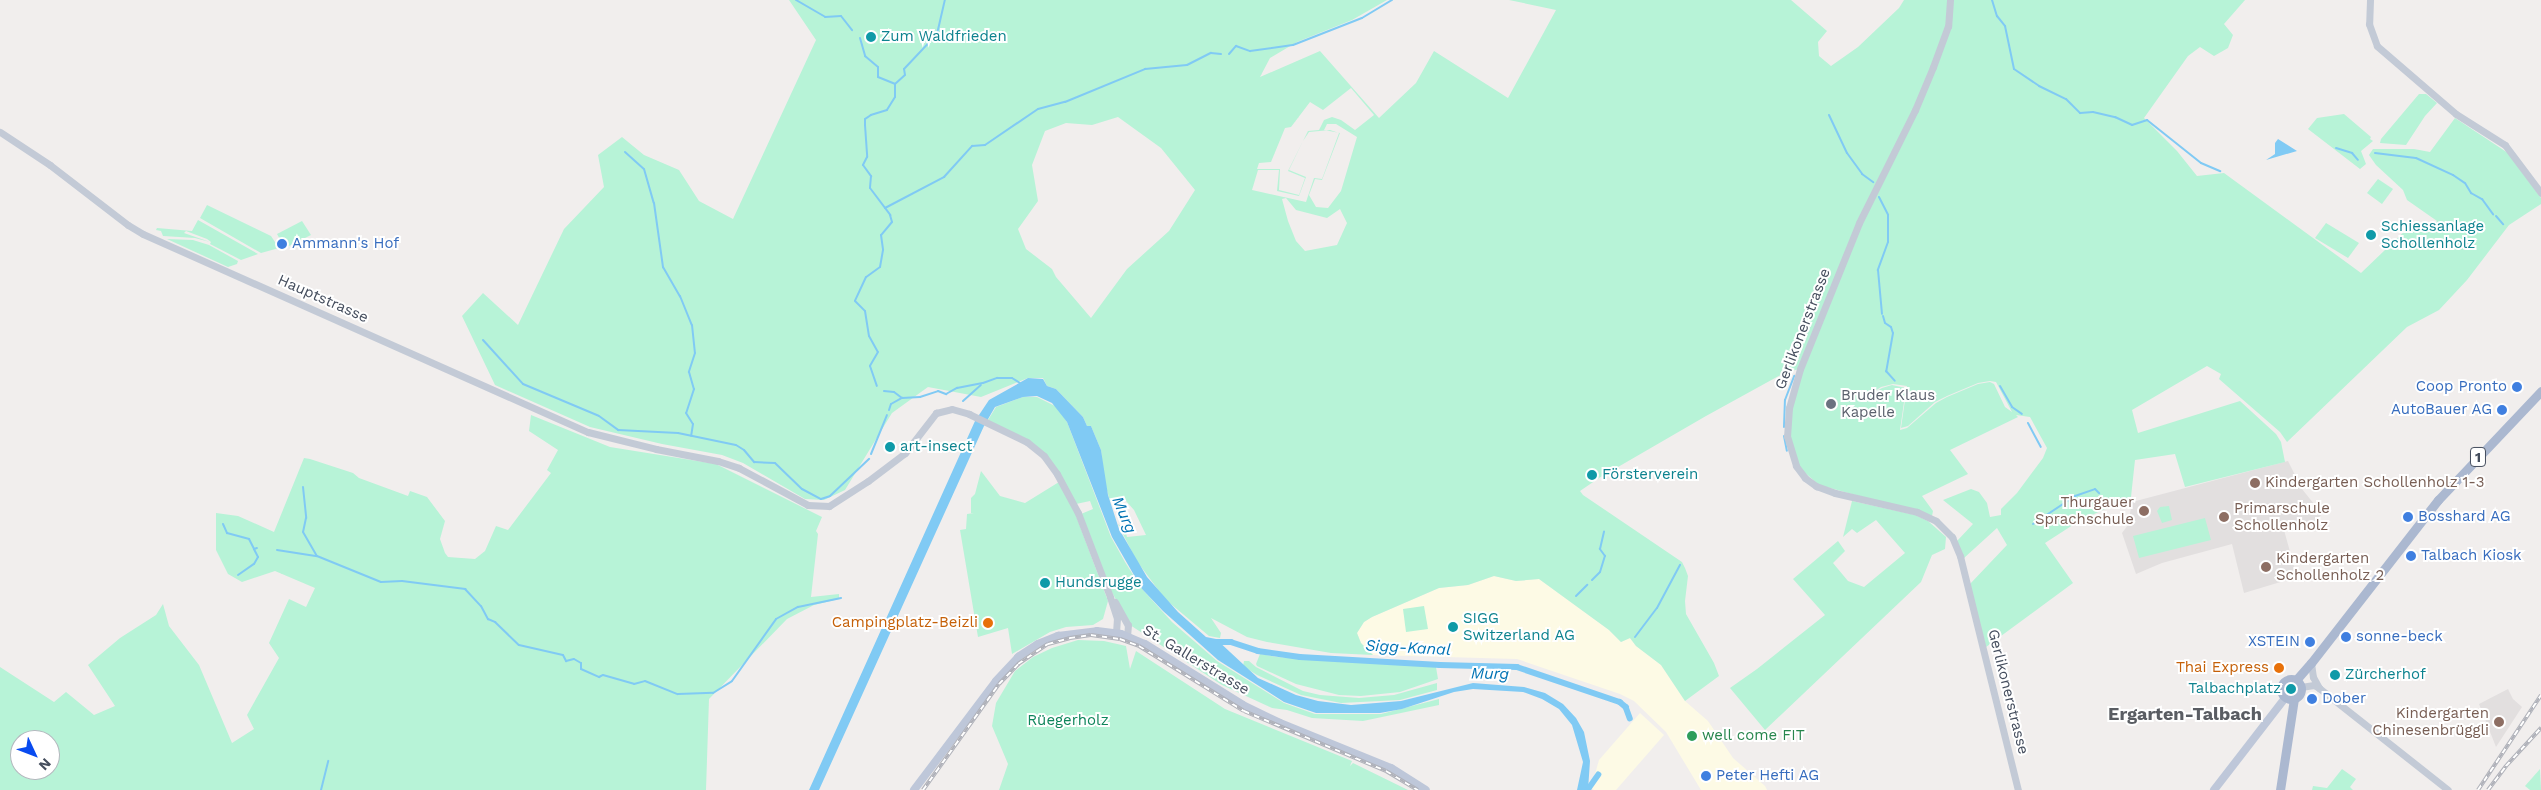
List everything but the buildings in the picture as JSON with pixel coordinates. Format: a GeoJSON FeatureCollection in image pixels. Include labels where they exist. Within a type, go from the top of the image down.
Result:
{"type":"FeatureCollection","features":[{"type":"Feature","properties":{"kind":"main road","name":"1"},"geometry":{"type":"LineString","coordinates":[[2298,683],[2422,520],[2541,391]]}},
{"type":"Feature","properties":{"kind":"main road","name":"St. Gallerstrasse"},"geometry":{"type":"LineString","coordinates":[[914,790],[996,681],[1018,657],[1038,644],[1058,636],[1085,631],[1116,633],[1126,636],[1159,652],[1243,705],[1286,726],[1391,768],[1426,790]]}},
{"type":"Feature","properties":{"kind":"main road"},"geometry":{"type":"LineString","coordinates":[[2214,790],[2290,698],[2299,695],[2298,683],[2289,679],[2284,683],[2282,692],[2290,698]]}},
{"type":"Feature","properties":{"kind":"main road"},"geometry":{"type":"LineString","coordinates":[[2280,790],[2290,698]]}},
{"type":"Feature","properties":{"kind":"street","name":"Gerlikonerstrasse"},"geometry":{"type":"LineString","coordinates":[[1950,0],[1950,16],[1944,38],[1915,110],[1888,161],[1859,223],[1800,369],[1788,416],[1790,449],[1799,470],[1816,486],[1835,493],[1917,512],[1936,521],[1952,537],[1960,556],[2018,790]]}},
{"type":"Feature","properties":{"kind":"street"},"geometry":{"type":"LineString","coordinates":[[2370,0],[2369,24],[2377,46],[2456,114],[2505,145],[2541,193]]}},
{"type":"Feature","properties":{"kind":"street","name":"Hauptstrasse"},"geometry":{"type":"LineString","coordinates":[[0,132],[50,165],[128,225],[143,234],[588,432],[656,449],[718,460],[739,468],[808,505],[829,506],[841,500],[899,458],[936,413],[952,409],[969,414],[1036,448],[1057,474],[1078,513],[1110,597]]}},
{"type":"Feature","properties":{"kind":"street"},"geometry":{"type":"LineString","coordinates":[[1110,597],[1117,618],[1116,633]]}},
{"type":"Feature","properties":{"kind":"street"},"geometry":{"type":"LineString","coordinates":[[1110,597],[1126,622],[1126,636]]}},
{"type":"Feature","properties":{"kind":"street"},"geometry":{"type":"LineString","coordinates":[[2312,663],[2313,677],[2319,688]]}},
{"type":"Feature","properties":{"kind":"street"},"geometry":{"type":"LineString","coordinates":[[2298,683],[2314,685],[2319,688],[2448,790]]}},
{"type":"Feature","properties":{"kind":"shaded area","name":"Primarschule Schollenholz"},"geometry":{"type":"Polygon","coordinates":[[[2288,461],[2302,489],[2322,514],[2315,521],[2284,530],[2297,577],[2244,593],[2232,544],[2162,563],[2136,574],[2122,533],[2128,525],[2132,502],[2288,461]]]}},
{"type":"Feature","properties":{"kind":"shaded area"},"geometry":{"type":"Polygon","coordinates":[[[1494,576],[1516,581],[1539,579],[1609,630],[1621,642],[1630,638],[1636,646],[1661,665],[1685,701],[1708,721],[1733,758],[1765,786],[1767,790],[1701,790],[1666,732],[1634,701],[1620,694],[1517,659],[1373,655],[1361,643],[1357,633],[1364,622],[1372,617],[1439,588],[1468,585],[1494,576]]]}},
{"type":"Feature","properties":{"kind":"shaded area","name":"Kindergarten Chinesenbrüggli"},"geometry":{"type":"Polygon","coordinates":[[[2508,689],[2513,699],[2522,707],[2496,747],[2479,704],[2508,689]]]}},
{"type":"Feature","properties":{"kind":"shaded area"},"geometry":{"type":"Polygon","coordinates":[[[1640,713],[1664,735],[1616,790],[1594,790],[1591,788],[1599,760],[1640,713]]]}},
{"type":"Feature","properties":{"kind":"green space"},"geometry":{"type":"Polygon","coordinates":[[[789,0],[1387,0],[1352,20],[1297,42],[1270,58],[1260,77],[1320,51],[1379,118],[1416,83],[1434,51],[1508,98],[1556,10],[1509,0],[1791,0],[1827,31],[1818,42],[1819,56],[1831,66],[1858,47],[1899,8],[1904,0],[2245,0],[2224,24],[2233,35],[2228,48],[2214,56],[2200,47],[2188,56],[2144,118],[2177,151],[2197,176],[2224,173],[2361,273],[2409,227],[2414,232],[2424,232],[2428,226],[2432,228],[2437,221],[2407,200],[2403,190],[2376,165],[2369,155],[2373,149],[2414,149],[2430,152],[2455,118],[2508,153],[2541,198],[2541,204],[2509,225],[2467,280],[2439,310],[2407,327],[2287,442],[2280,432],[2219,379],[2221,374],[2207,366],[2132,410],[2138,433],[2240,401],[2276,434],[2281,442],[2285,462],[2185,487],[2175,454],[2135,460],[2131,497],[2079,521],[2045,543],[2073,583],[1986,647],[1970,584],[2007,545],[1997,528],[1964,558],[1957,541],[1973,524],[1943,500],[1971,489],[1979,492],[1987,503],[1990,517],[2001,515],[2001,509],[2017,493],[2043,458],[2047,448],[2030,417],[2016,415],[2018,417],[1950,450],[1968,474],[1922,496],[1933,511],[1932,516],[1819,485],[1803,471],[1797,462],[1790,437],[1791,410],[1800,369],[1786,372],[1599,478],[1580,491],[1583,495],[1682,562],[1685,568],[1688,576],[1685,601],[1686,614],[1714,663],[1719,676],[1685,701],[1661,665],[1636,646],[1630,638],[1621,642],[1609,630],[1539,579],[1516,581],[1494,576],[1468,585],[1439,588],[1372,617],[1364,622],[1357,633],[1361,643],[1373,655],[1331,653],[1267,642],[1247,637],[1211,618],[1221,633],[1220,638],[1209,636],[1165,599],[1136,560],[1118,524],[1125,529],[1127,537],[1146,535],[1134,510],[1126,501],[1120,499],[1110,501],[1104,480],[1101,450],[1091,426],[1087,426],[1083,417],[1056,389],[1047,386],[1043,378],[1028,378],[981,397],[928,387],[892,413],[845,490],[824,500],[805,499],[743,463],[722,455],[662,444],[590,427],[495,385],[462,316],[483,293],[518,325],[564,229],[604,187],[598,155],[622,137],[644,155],[679,170],[699,201],[733,219],[816,40],[789,0]],[[1351,88],[1323,110],[1310,102],[1291,127],[1285,128],[1271,162],[1259,163],[1257,169],[1280,169],[1279,190],[1299,195],[1305,178],[1288,171],[1308,131],[1319,130],[1324,120],[1332,117],[1341,120],[1355,130],[1374,115],[1351,88]],[[1118,117],[1092,125],[1066,123],[1045,131],[1032,165],[1038,201],[1018,229],[1026,249],[1052,269],[1056,277],[1091,318],[1127,269],[1169,231],[1195,190],[1161,148],[1118,117]],[[1327,124],[1324,130],[1326,130],[1309,132],[1289,170],[1306,177],[1299,196],[1277,191],[1279,170],[1258,170],[1252,190],[1306,202],[1314,178],[1322,179],[1340,133],[1322,180],[1315,179],[1309,195],[1316,207],[1328,208],[1341,191],[1357,137],[1336,124],[1327,124]],[[1286,198],[1282,199],[1296,241],[1305,251],[1337,245],[1347,223],[1340,209],[1327,218],[1296,210],[1286,198]],[[1990,381],[1978,383],[1935,402],[1908,426],[1901,428],[1907,386],[1893,384],[1881,387],[1866,397],[1892,385],[1906,388],[1900,430],[1907,428],[1936,403],[1947,397],[1978,384],[1990,382],[1994,384],[2005,407],[2012,412],[1996,382],[1990,381]]]}},
{"type":"Feature","properties":{"kind":"green space"},"geometry":{"type":"Polygon","coordinates":[[[2419,94],[2426,94],[2437,103],[2425,116],[2406,145],[2380,143],[2381,139],[2419,94]]]}},
{"type":"Feature","properties":{"kind":"green space"},"geometry":{"type":"Polygon","coordinates":[[[2344,114],[2371,137],[2370,139],[2373,141],[2361,151],[2366,164],[2360,169],[2308,129],[2317,118],[2344,114]]]}},
{"type":"Feature","properties":{"kind":"green space"},"geometry":{"type":"Polygon","coordinates":[[[2378,179],[2393,189],[2382,204],[2367,193],[2378,179]]]}},
{"type":"Feature","properties":{"kind":"green space"},"geometry":{"type":"Polygon","coordinates":[[[207,205],[271,236],[279,248],[261,253],[200,218],[207,205]]]}},
{"type":"Feature","properties":{"kind":"green space"},"geometry":{"type":"Polygon","coordinates":[[[198,220],[258,254],[241,260],[210,244],[211,242],[207,239],[186,231],[184,233],[210,242],[195,238],[163,236],[161,231],[156,230],[157,228],[192,231],[198,220]]]}},
{"type":"Feature","properties":{"kind":"green space"},"geometry":{"type":"Polygon","coordinates":[[[302,221],[311,235],[285,248],[277,234],[302,221]]]}},
{"type":"Feature","properties":{"kind":"green space"},"geometry":{"type":"Polygon","coordinates":[[[2326,223],[2359,243],[2348,258],[2315,238],[2326,223]]]}},
{"type":"Feature","properties":{"kind":"green space"},"geometry":{"type":"Polygon","coordinates":[[[167,239],[193,240],[209,245],[238,261],[237,264],[228,267],[167,239]]]}},
{"type":"Feature","properties":{"kind":"green space"},"geometry":{"type":"Polygon","coordinates":[[[1023,397],[1037,397],[1057,407],[1067,422],[1111,537],[1142,589],[1172,622],[1217,661],[1284,703],[1315,714],[1381,714],[1439,699],[1439,705],[1363,721],[1312,718],[1287,710],[1272,708],[1222,685],[1130,625],[1109,587],[1081,514],[1093,509],[1090,501],[1076,504],[1047,455],[988,420],[996,407],[1023,397]]]}},
{"type":"Feature","properties":{"kind":"green space"},"geometry":{"type":"Polygon","coordinates":[[[531,415],[610,447],[716,464],[822,517],[816,531],[818,534],[811,597],[839,594],[839,599],[814,605],[787,619],[709,699],[706,790],[0,790],[0,667],[54,702],[66,692],[94,715],[115,706],[88,665],[120,638],[156,615],[163,604],[169,626],[199,665],[232,743],[254,729],[247,715],[279,658],[269,643],[289,599],[306,607],[315,588],[275,571],[242,582],[228,574],[216,550],[216,513],[238,516],[274,532],[304,458],[353,473],[359,478],[408,496],[410,491],[427,497],[445,521],[440,539],[448,557],[475,559],[485,551],[496,526],[508,530],[551,473],[547,470],[558,450],[529,431],[531,415]]]}},
{"type":"Feature","properties":{"kind":"green space"},"geometry":{"type":"Polygon","coordinates":[[[981,471],[1000,496],[1025,503],[1059,482],[1075,513],[1108,601],[1103,619],[1093,625],[1066,627],[1050,632],[1012,654],[1008,628],[978,637],[960,530],[966,529],[967,514],[974,513],[971,513],[971,498],[975,494],[981,471]]]}},
{"type":"Feature","properties":{"kind":"green space"},"geometry":{"type":"Polygon","coordinates":[[[1852,501],[1915,515],[1928,521],[1946,537],[1945,549],[1932,555],[1921,582],[1765,730],[1730,688],[1825,615],[1793,579],[1838,541],[1845,551],[1833,563],[1848,581],[1864,587],[1905,553],[1876,520],[1857,533],[1852,529],[1843,537],[1852,501]]]}},
{"type":"Feature","properties":{"kind":"green space"},"geometry":{"type":"Polygon","coordinates":[[[2169,506],[2172,520],[2162,523],[2157,511],[2160,507],[2169,506]]]}},
{"type":"Feature","properties":{"kind":"green space"},"geometry":{"type":"Polygon","coordinates":[[[2205,518],[2211,540],[2139,558],[2133,536],[2205,518]]]}},
{"type":"Feature","properties":{"kind":"green space"},"geometry":{"type":"Polygon","coordinates":[[[1424,606],[1428,629],[1406,632],[1403,609],[1424,606]]]}},
{"type":"Feature","properties":{"kind":"green space","name":"Rüegerholz"},"geometry":{"type":"Polygon","coordinates":[[[1078,640],[1104,641],[1126,646],[1130,669],[1136,651],[1225,709],[1352,761],[1350,766],[1353,763],[1408,790],[999,790],[1008,764],[992,726],[996,703],[1015,671],[1033,657],[1052,648],[1078,640]]]}},
{"type":"Feature","properties":{"kind":"green space"},"geometry":{"type":"Polygon","coordinates":[[[1260,654],[1277,657],[1436,667],[1438,679],[1400,692],[1361,696],[1339,695],[1296,684],[1257,666],[1260,654]]]}},
{"type":"Feature","properties":{"kind":"green space"},"geometry":{"type":"Polygon","coordinates":[[[1244,661],[1249,661],[1256,667],[1303,691],[1320,695],[1359,698],[1394,695],[1437,683],[1437,690],[1400,700],[1341,703],[1301,695],[1257,675],[1243,666],[1244,661]]]}},
{"type":"Feature","properties":{"kind":"green space"},"geometry":{"type":"Polygon","coordinates":[[[2342,769],[2356,779],[2350,787],[2353,790],[2312,790],[2313,786],[2327,788],[2342,769]]]}},
{"type":"Feature","properties":{"kind":"green space"},"geometry":{"type":"Polygon","coordinates":[[[2540,769],[2541,790],[2530,790],[2525,786],[2540,769]]]}},
{"type":"Feature","properties":{"kind":"water"},"geometry":{"type":"Polygon","coordinates":[[[2278,139],[2297,151],[2266,160],[2275,154],[2275,143],[2278,139]]]}},
{"type":"Feature","properties":{"kind":"water"},"geometry":{"type":"Polygon","coordinates":[[[1028,378],[1043,379],[1047,386],[1056,389],[1083,417],[1087,426],[1091,426],[1101,450],[1108,495],[1119,529],[1147,577],[1178,612],[1206,637],[1216,639],[1258,678],[1296,695],[1318,701],[1351,705],[1401,701],[1473,683],[1524,687],[1545,693],[1563,704],[1576,718],[1584,732],[1590,761],[1588,790],[1577,790],[1583,762],[1572,725],[1559,709],[1542,699],[1523,692],[1473,689],[1454,692],[1402,709],[1380,713],[1316,713],[1284,702],[1218,660],[1163,611],[1142,589],[1112,537],[1067,422],[1052,403],[1037,396],[1023,397],[995,407],[984,426],[819,790],[809,790],[975,421],[989,400],[1028,378]]]}},
{"type":"Feature","properties":{"kind":"waterway"},"geometry":{"type":"LineString","coordinates":[[796,0],[825,17],[841,16],[852,30]]}},
{"type":"Feature","properties":{"kind":"waterway"},"geometry":{"type":"LineString","coordinates":[[895,84],[905,75],[904,69],[937,34],[945,0]]}},
{"type":"Feature","properties":{"kind":"waterway"},"geometry":{"type":"LineString","coordinates":[[1229,54],[1236,46],[1250,51],[1293,45],[1362,18],[1392,0]]}},
{"type":"Feature","properties":{"kind":"waterway"},"geometry":{"type":"LineString","coordinates":[[1992,0],[1997,16],[2005,26],[2014,69],[2039,86],[2066,99],[2080,113],[2093,112],[2115,117],[2132,125],[2147,120],[2201,163],[2220,171]]}},
{"type":"Feature","properties":{"kind":"waterway"},"geometry":{"type":"LineString","coordinates":[[860,38],[865,56],[878,67],[878,77],[895,84],[895,97],[887,110],[865,119],[867,157],[863,165],[871,176],[870,188],[890,215],[892,222],[881,235],[883,250],[880,267],[866,277],[855,301],[865,311],[869,336],[878,352],[870,366],[877,386]]}},
{"type":"Feature","properties":{"kind":"waterway"},"geometry":{"type":"LineString","coordinates":[[885,208],[944,177],[972,146],[985,145],[1038,109],[1065,102],[1145,69],[1187,65],[1211,53],[1221,54]]}},
{"type":"Feature","properties":{"kind":"waterway"},"geometry":{"type":"LineString","coordinates":[[1829,115],[1847,153],[1862,174],[1873,182]]}},
{"type":"Feature","properties":{"kind":"waterway"},"geometry":{"type":"LineString","coordinates":[[2336,148],[2352,153],[2358,160]]}},
{"type":"Feature","properties":{"kind":"waterway"},"geometry":{"type":"LineString","coordinates":[[625,152],[644,169],[654,203],[663,267],[680,296],[692,325],[695,353],[689,372],[694,389],[686,413],[693,424],[691,436]]}},
{"type":"Feature","properties":{"kind":"waterway"},"geometry":{"type":"LineString","coordinates":[[2375,153],[2416,158],[2453,175],[2465,183],[2471,193],[2482,199],[2493,214]]}},
{"type":"Feature","properties":{"kind":"waterway"},"geometry":{"type":"LineString","coordinates":[[1879,197],[1888,215],[1888,242],[1878,270],[1882,314]]}},
{"type":"Feature","properties":{"kind":"waterway"},"geometry":{"type":"LineString","coordinates":[[2496,216],[2503,224]]}},
{"type":"Feature","properties":{"kind":"waterway"},"geometry":{"type":"LineString","coordinates":[[1883,316],[1885,323],[1891,327],[1893,333],[1886,371],[1895,381]]}},
{"type":"Feature","properties":{"kind":"waterway"},"geometry":{"type":"LineString","coordinates":[[483,340],[523,384],[599,416],[618,430],[678,433],[736,445],[744,450],[754,462],[775,463],[802,489],[821,499],[830,496],[869,459]]}},
{"type":"Feature","properties":{"kind":"waterway"},"geometry":{"type":"LineString","coordinates":[[1784,427],[1785,400],[1794,376]]}},
{"type":"Feature","properties":{"kind":"waterway"},"geometry":{"type":"LineString","coordinates":[[889,410],[891,404],[902,398],[920,397],[938,391],[946,394],[957,388],[997,378],[1012,378],[1020,383]]}},
{"type":"Feature","properties":{"kind":"waterway"},"geometry":{"type":"LineString","coordinates":[[963,401],[981,385]]}},
{"type":"Feature","properties":{"kind":"waterway"},"geometry":{"type":"LineString","coordinates":[[2000,386],[2012,407],[2022,414]]}},
{"type":"Feature","properties":{"kind":"waterway"},"geometry":{"type":"LineString","coordinates":[[884,391],[894,392],[902,398]]}},
{"type":"Feature","properties":{"kind":"waterway"},"geometry":{"type":"LineString","coordinates":[[871,454],[887,415]]}},
{"type":"Feature","properties":{"kind":"waterway"},"geometry":{"type":"LineString","coordinates":[[2028,423],[2041,447]]}},
{"type":"Feature","properties":{"kind":"waterway"},"geometry":{"type":"LineString","coordinates":[[1784,436],[1787,451]]}},
{"type":"Feature","properties":{"kind":"waterway"},"geometry":{"type":"LineString","coordinates":[[303,487],[306,518],[303,532],[317,556],[381,582],[402,581],[465,589],[481,606],[488,619],[495,622],[519,645],[563,655],[566,661],[574,659],[581,663],[581,669],[599,677],[603,675],[634,684],[645,681],[678,694],[713,693],[732,681],[776,619],[798,607],[841,598]]}},
{"type":"Feature","properties":{"kind":"waterway"},"geometry":{"type":"LineString","coordinates":[[2033,524],[2075,496],[2095,489],[2099,493]]}},
{"type":"Feature","properties":{"kind":"waterway"},"geometry":{"type":"LineString","coordinates":[[223,524],[227,533],[249,539],[254,549]]}},
{"type":"Feature","properties":{"kind":"waterway"},"geometry":{"type":"LineString","coordinates":[[1592,580],[1600,572],[1605,556],[1600,549],[1604,531]]}},
{"type":"Feature","properties":{"kind":"waterway"},"geometry":{"type":"LineString","coordinates":[[238,575],[254,564],[258,557],[254,549],[257,548]]}},
{"type":"Feature","properties":{"kind":"waterway"},"geometry":{"type":"LineString","coordinates":[[277,550],[316,556]]}},
{"type":"Feature","properties":{"kind":"waterway"},"geometry":{"type":"LineString","coordinates":[[1635,637],[1657,608],[1680,565]]}},
{"type":"Feature","properties":{"kind":"waterway"},"geometry":{"type":"LineString","coordinates":[[1576,596],[1587,585]]}},
{"type":"Feature","properties":{"kind":"waterway","name":"Sigg-Kanal"},"geometry":{"type":"LineString","coordinates":[[1212,642],[1231,642],[1258,651],[1300,657],[1440,665],[1517,667],[1620,702],[1626,707],[1630,718]]}},
{"type":"Feature","properties":{"kind":"waterway"},"geometry":{"type":"LineString","coordinates":[[321,790],[328,761]]}},
{"type":"Feature","properties":{"kind":"waterway","name":"Sigg-Kanal"},"geometry":{"type":"LineString","coordinates":[[1584,786],[1589,788],[1598,775]]}},
{"type":"Feature","properties":{"kind":"railway"},"geometry":{"type":"LineString","coordinates":[[923,790],[999,684],[1018,664],[1048,644],[1091,635],[1120,639],[1139,646],[1244,711],[1386,771],[1418,790]]}},
{"type":"Feature","properties":{"kind":"railway"},"geometry":{"type":"LineString","coordinates":[[2478,790],[2541,695]]}},
{"type":"Feature","properties":{"kind":"railway"},"geometry":{"type":"LineString","coordinates":[[2488,790],[2506,766],[2541,728]]}},
{"type":"Feature","properties":{"kind":"place","name":"Zum Waldfrieden"},"geometry":{"type":"Point","coordinates":[871,37]}},
{"type":"Feature","properties":{"kind":"place","name":"Schiessanlage Schollenholz"},"geometry":{"type":"Point","coordinates":[2371,235]}},
{"type":"Feature","properties":{"kind":"place","name":"Ammann's Hof"},"geometry":{"type":"Point","coordinates":[282,244]}},
{"type":"Feature","properties":{"kind":"place","name":"Coop Pronto"},"geometry":{"type":"Point","coordinates":[2517,387]}},
{"type":"Feature","properties":{"kind":"place","name":"Bruder Klaus Kapelle"},"geometry":{"type":"Point","coordinates":[1831,404]}},
{"type":"Feature","properties":{"kind":"place","name":"AutoBauer AG"},"geometry":{"type":"Point","coordinates":[2502,410]}},
{"type":"Feature","properties":{"kind":"place","name":"art-insect"},"geometry":{"type":"Point","coordinates":[890,447]}},
{"type":"Feature","properties":{"kind":"place","name":"Försterverein"},"geometry":{"type":"Point","coordinates":[1592,475]}},
{"type":"Feature","properties":{"kind":"place","name":"Kindergarten Schollenholz 1-3"},"geometry":{"type":"Point","coordinates":[2255,483]}},
{"type":"Feature","properties":{"kind":"place","name":"Thurgauer Sprachschule"},"geometry":{"type":"Point","coordinates":[2144,511]}},
{"type":"Feature","properties":{"kind":"place","name":"Primarschule Schollenholz"},"geometry":{"type":"Point","coordinates":[2224,517]}},
{"type":"Feature","properties":{"kind":"place","name":"Bosshard AG"},"geometry":{"type":"Point","coordinates":[2408,517]}},
{"type":"Feature","properties":{"kind":"place","name":"Talbach Kiosk"},"geometry":{"type":"Point","coordinates":[2411,556]}},
{"type":"Feature","properties":{"kind":"place","name":"Kindergarten Schollenholz 2"},"geometry":{"type":"Point","coordinates":[2266,567]}},
{"type":"Feature","properties":{"kind":"place","name":"Hundsrugge"},"geometry":{"type":"Point","coordinates":[1045,583]}},
{"type":"Feature","properties":{"kind":"place","name":"Campingplatz-Beizli"},"geometry":{"type":"Point","coordinates":[988,623]}},
{"type":"Feature","properties":{"kind":"place","name":"SIGG Switzerland AG"},"geometry":{"type":"Point","coordinates":[1453,627]}},
{"type":"Feature","properties":{"kind":"place","name":"sonne-beck"},"geometry":{"type":"Point","coordinates":[2346,637]}},
{"type":"Feature","properties":{"kind":"place","name":"XSTEIN"},"geometry":{"type":"Point","coordinates":[2310,642]}},
{"type":"Feature","properties":{"kind":"place","name":"Thai Express"},"geometry":{"type":"Point","coordinates":[2279,668]}},
{"type":"Feature","properties":{"kind":"place","name":"Zürcherhof"},"geometry":{"type":"Point","coordinates":[2335,675]}},
{"type":"Feature","properties":{"kind":"place","name":"Talbachplatz"},"geometry":{"type":"Point","coordinates":[2291,689]}},
{"type":"Feature","properties":{"kind":"place","name":"Dober"},"geometry":{"type":"Point","coordinates":[2312,699]}},
{"type":"Feature","properties":{"kind":"place","name":"Kindergarten Chinesenbrüggli"},"geometry":{"type":"Point","coordinates":[2499,722]}},
{"type":"Feature","properties":{"kind":"place","name":"well come FIT"},"geometry":{"type":"Point","coordinates":[1692,736]}},
{"type":"Feature","properties":{"kind":"place","name":"Peter Hefti AG"},"geometry":{"type":"Point","coordinates":[1706,776]}},
{"type":"Feature","properties":{"kind":"district","name":"Ergarten-Talbach"},"geometry":{"type":"Point","coordinates":[2185,714]}},
{"type":"Feature","properties":{"kind":"water label","name":"Murg"},"geometry":{"type":"Point","coordinates":[1124,515]}},
{"type":"Feature","properties":{"kind":"water label","name":"Murg"},"geometry":{"type":"Point","coordinates":[1490,674]}}]}
